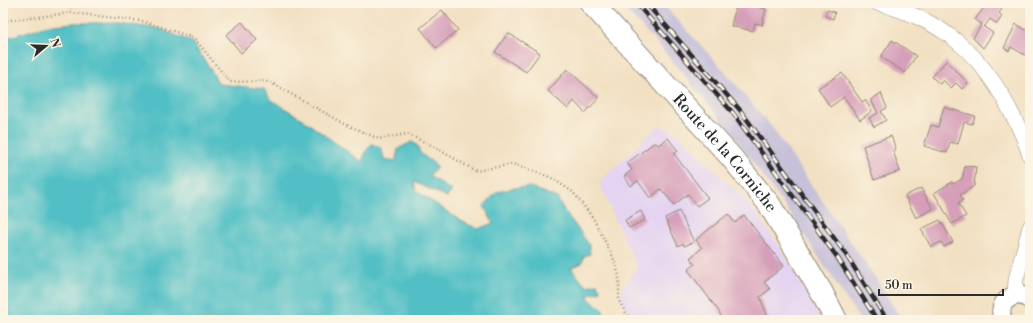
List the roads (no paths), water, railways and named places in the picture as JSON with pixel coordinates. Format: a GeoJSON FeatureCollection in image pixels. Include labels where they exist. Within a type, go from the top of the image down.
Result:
{"type":"FeatureCollection","features":[{"type":"Feature","properties":{"kind":"main road","name":"Route de la Corniche"},"geometry":{"type":"LineString","coordinates":[[591,3],[732,158],[769,204],[822,293],[836,320]]}},
{"type":"Feature","properties":{"kind":"street"},"geometry":{"type":"LineString","coordinates":[[877,3],[898,8],[917,17],[949,34],[966,48],[983,68],[1005,100],[1026,143],[1030,156]]}},
{"type":"Feature","properties":{"kind":"street"},"geometry":{"type":"LineString","coordinates":[[1000,318],[1003,303],[1011,297],[1023,298],[1016,279],[1028,243],[1030,227]]}},
{"type":"Feature","properties":{"kind":"water"},"geometry":{"type":"Polygon","coordinates":[[[73,23],[117,23],[160,29],[192,42],[219,84],[264,89],[270,99],[302,119],[362,162],[366,151],[372,144],[382,149],[384,159],[396,161],[398,149],[412,142],[417,145],[420,153],[437,166],[429,176],[452,191],[447,197],[414,182],[416,191],[461,221],[478,229],[493,223],[484,206],[497,192],[514,188],[530,187],[557,198],[565,212],[589,245],[590,254],[584,256],[582,263],[571,268],[587,286],[597,284],[601,291],[588,295],[590,300],[602,309],[606,320],[3,320],[3,39],[46,26],[73,23]]]}},
{"type":"Feature","properties":{"kind":"railway"},"geometry":{"type":"LineString","coordinates":[[636,3],[733,113],[837,257],[877,320]]}},
{"type":"Feature","properties":{"kind":"railway"},"geometry":{"type":"LineString","coordinates":[[646,3],[740,110],[845,253],[887,320]]}}]}
